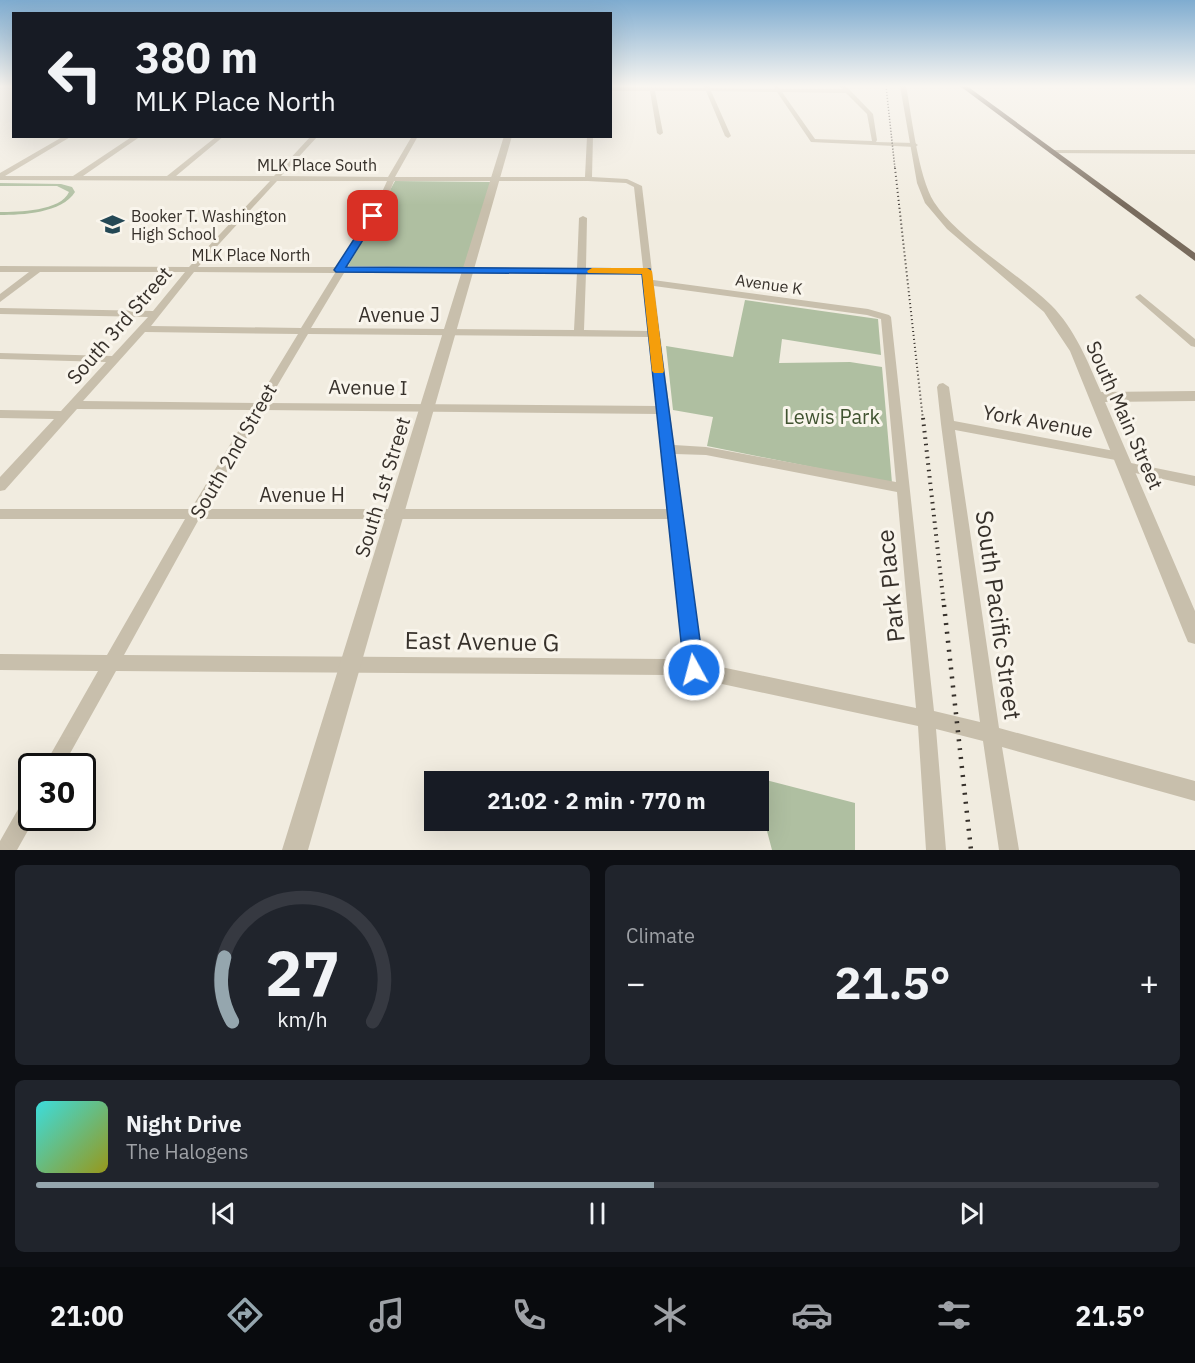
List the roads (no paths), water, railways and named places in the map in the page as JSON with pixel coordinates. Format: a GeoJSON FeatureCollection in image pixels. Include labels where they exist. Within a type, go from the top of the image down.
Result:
{"type":"FeatureCollection","features":[{"type":"Feature","properties":{"kind":"main road"},"geometry":{"type":"LineString","coordinates":[[1017,126],[1195,258]]}},
{"type":"Feature","properties":{"kind":"street"},"geometry":{"type":"LineString","coordinates":[[659,126],[660,133]]}},
{"type":"Feature","properties":{"kind":"street"},"geometry":{"type":"LineString","coordinates":[[723,126],[728,136]]}},
{"type":"Feature","properties":{"kind":"street"},"geometry":{"type":"LineString","coordinates":[[802,126],[813,141],[915,146]]}},
{"type":"Feature","properties":{"kind":"street"},"geometry":{"type":"LineString","coordinates":[[872,126],[874,140]]}},
{"type":"Feature","properties":{"kind":"street","name":"South Main Street"},"geometry":{"type":"LineString","coordinates":[[911,126],[921,183],[930,203],[951,227],[1048,309],[1077,351],[1195,634]]}},
{"type":"Feature","properties":{"kind":"street"},"geometry":{"type":"LineString","coordinates":[[0,177],[66,138]]}},
{"type":"Feature","properties":{"kind":"street"},"geometry":{"type":"LineString","coordinates":[[75,178],[135,138]]}},
{"type":"Feature","properties":{"kind":"street"},"geometry":{"type":"LineString","coordinates":[[168,179],[219,138]]}},
{"type":"Feature","properties":{"kind":"street","name":"South 3rd Street"},"geometry":{"type":"LineString","coordinates":[[0,486],[313,138]]}},
{"type":"Feature","properties":{"kind":"street","name":"South 2nd Street"},"geometry":{"type":"LineString","coordinates":[[60,753],[195,514],[382,201],[390,179],[414,138]]}},
{"type":"Feature","properties":{"kind":"street","name":"South 1st Street"},"geometry":{"type":"LineString","coordinates":[[295,850],[507,138]]}},
{"type":"Feature","properties":{"kind":"street"},"geometry":{"type":"LineString","coordinates":[[588,179],[590,138]]}},
{"type":"Feature","properties":{"kind":"street"},"geometry":{"type":"LineString","coordinates":[[1053,152],[1195,152]]}},
{"type":"Feature","properties":{"kind":"street","name":"MLK Place South"},"geometry":{"type":"LineString","coordinates":[[0,177],[616,180],[634,183],[640,192],[647,277]]}},
{"type":"Feature","properties":{"kind":"street"},"geometry":{"type":"LineString","coordinates":[[579,332],[583,271],[583,218]]}},
{"type":"Feature","properties":{"kind":"street","name":"MLK Place North"},"geometry":{"type":"LineString","coordinates":[[0,269],[583,271],[647,277]]}},
{"type":"Feature","properties":{"kind":"street"},"geometry":{"type":"LineString","coordinates":[[0,299],[38,269]]}},
{"type":"Feature","properties":{"kind":"street"},"geometry":{"type":"LineString","coordinates":[[647,277],[694,670]]}},
{"type":"Feature","properties":{"kind":"street","name":"Avenue K"},"geometry":{"type":"LineString","coordinates":[[647,277],[868,312],[886,317]]}},
{"type":"Feature","properties":{"kind":"street"},"geometry":{"type":"LineString","coordinates":[[1140,297],[1195,344]]}},
{"type":"Feature","properties":{"kind":"street"},"geometry":{"type":"LineString","coordinates":[[0,311],[156,314]]}},
{"type":"Feature","properties":{"kind":"street","name":"Park Place"},"geometry":{"type":"LineString","coordinates":[[886,317],[926,719],[936,850]]}},
{"type":"Feature","properties":{"kind":"street","name":"Avenue J"},"geometry":{"type":"LineString","coordinates":[[143,329],[654,334]]}},
{"type":"Feature","properties":{"kind":"street"},"geometry":{"type":"LineString","coordinates":[[0,356],[116,359]]}},
{"type":"Feature","properties":{"kind":"street","name":"South Pacific Street"},"geometry":{"type":"LineString","coordinates":[[943,387],[1009,850]]}},
{"type":"Feature","properties":{"kind":"street"},"geometry":{"type":"LineString","coordinates":[[1097,397],[1195,396]]}},
{"type":"Feature","properties":{"kind":"street","name":"Avenue I"},"geometry":{"type":"LineString","coordinates":[[74,405],[663,410]]}},
{"type":"Feature","properties":{"kind":"street"},"geometry":{"type":"LineString","coordinates":[[0,414],[64,415]]}},
{"type":"Feature","properties":{"kind":"street","name":"York Avenue"},"geometry":{"type":"LineString","coordinates":[[947,424],[1195,480]]}},
{"type":"Feature","properties":{"kind":"street"},"geometry":{"type":"LineString","coordinates":[[668,449],[706,451],[902,488]]}},
{"type":"Feature","properties":{"kind":"street","name":"Avenue H"},"geometry":{"type":"LineString","coordinates":[[0,514],[676,514]]}},
{"type":"Feature","properties":{"kind":"street","name":"East Avenue G"},"geometry":{"type":"LineString","coordinates":[[0,662],[352,663],[666,667],[694,670],[957,725],[1195,791]]}},
{"type":"Feature","properties":{"kind":"street"},"geometry":{"type":"LineString","coordinates":[[6,850],[18,829]]}},
{"type":"Feature","properties":{"kind":"railway"},"geometry":{"type":"LineString","coordinates":[[890,126],[895,169]]}},
{"type":"Feature","properties":{"kind":"railway"},"geometry":{"type":"LineString","coordinates":[[895,168],[923,420]]}},
{"type":"Feature","properties":{"kind":"railway"},"geometry":{"type":"LineString","coordinates":[[923,418],[944,606]]}},
{"type":"Feature","properties":{"kind":"railway"},"geometry":{"type":"LineString","coordinates":[[944,605],[971,850]]}},
{"type":"Feature","properties":{"kind":"place","name":"Booker T. Washington High School"},"geometry":{"type":"Point","coordinates":[113,225]}},
{"type":"Feature","properties":{"kind":"park label","name":"Lewis Park"},"geometry":{"type":"Point","coordinates":[832,416]}}]}
